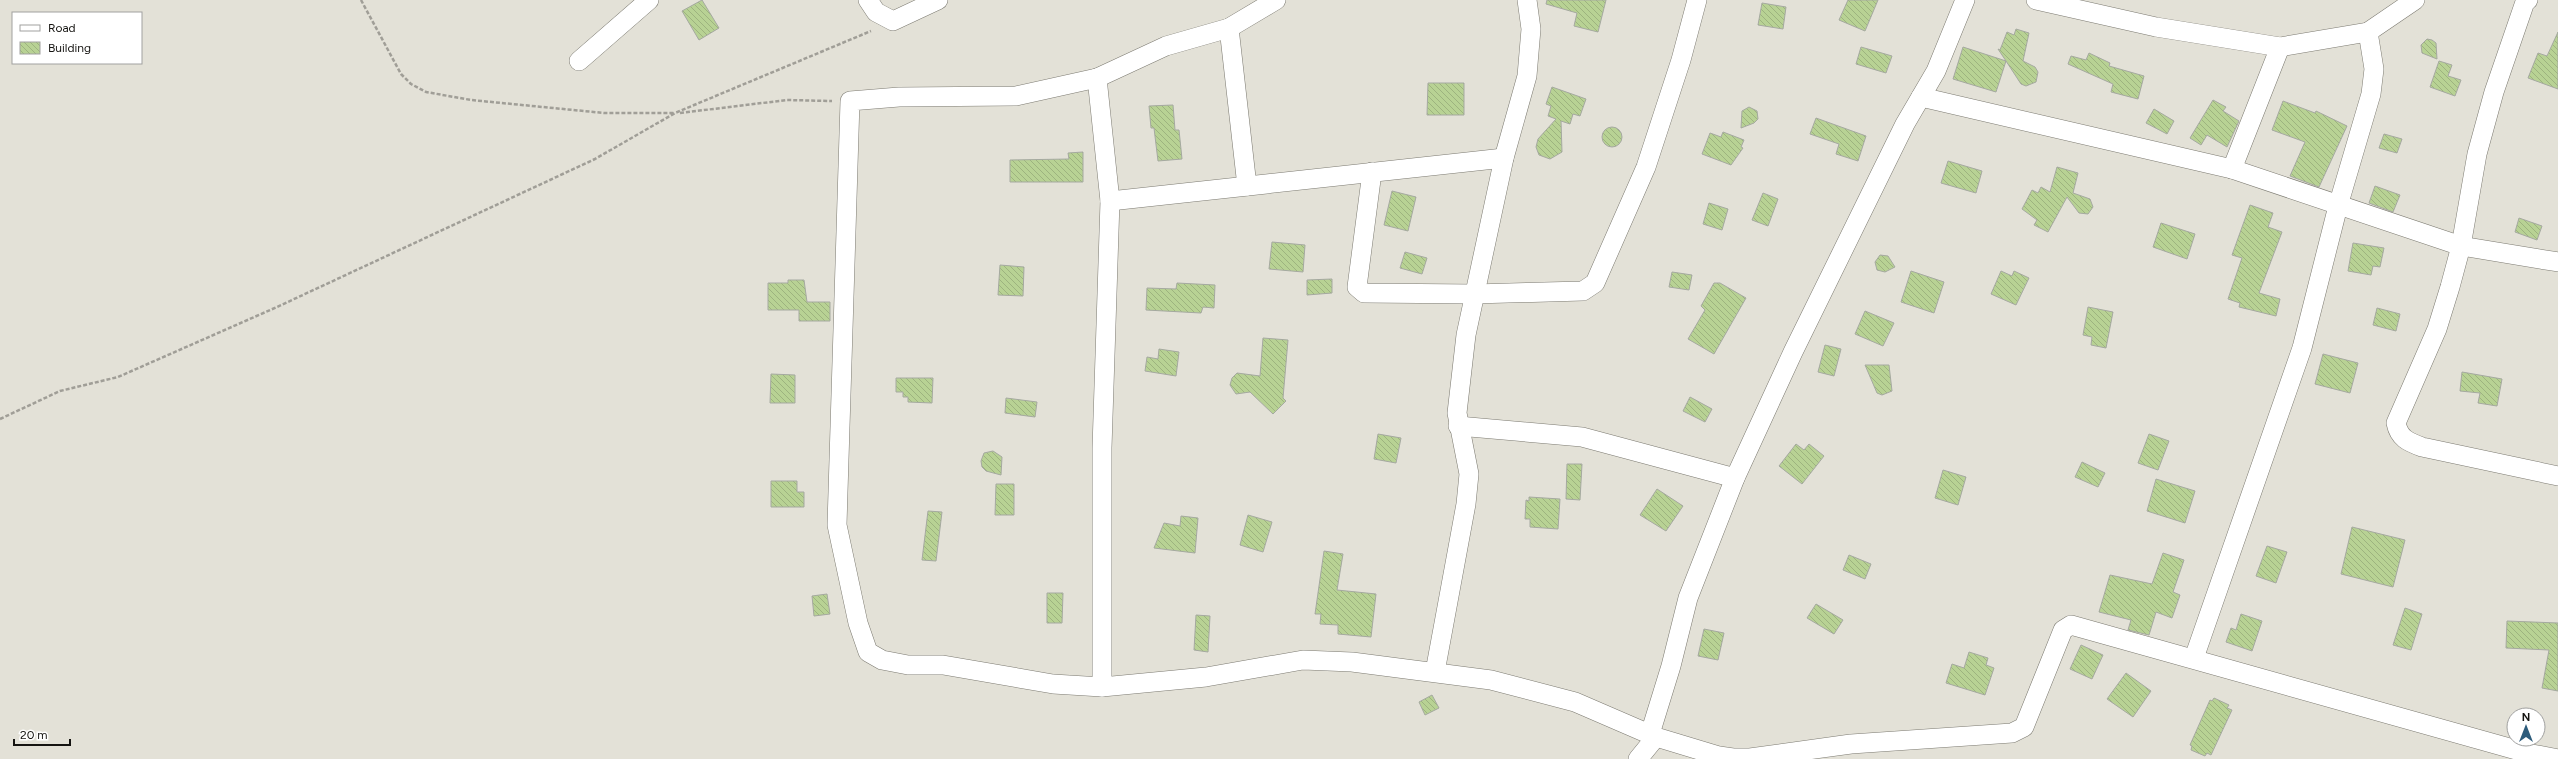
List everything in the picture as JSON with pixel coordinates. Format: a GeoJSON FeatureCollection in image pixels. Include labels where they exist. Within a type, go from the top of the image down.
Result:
{"type":"FeatureCollection","features":[{"type":"Feature","properties":{"kind":"street"},"geometry":{"type":"LineString","coordinates":[[579,61],[649,0]]}},
{"type":"Feature","properties":{"kind":"street"},"geometry":{"type":"LineString","coordinates":[[868,0],[876,12],[893,21],[938,0]]}},
{"type":"Feature","properties":{"kind":"street"},"geometry":{"type":"LineString","coordinates":[[1276,0],[1229,28],[1166,46],[1097,78],[1016,96],[914,97],[850,101],[837,525],[858,623],[868,652],[882,660],[908,664],[942,664],[1053,684],[1102,687],[1206,677],[1303,660],[1352,662],[1491,680],[1575,702],[1653,735],[1718,756],[1750,758],[1851,744],[2012,733],[2024,727],[2063,630],[2071,625],[2194,658],[2527,753],[2558,759]]}},
{"type":"Feature","properties":{"kind":"street"},"geometry":{"type":"LineString","coordinates":[[1435,672],[1467,496],[1469,474],[1466,450],[1458,426],[1457,413],[1466,335],[1504,158],[1527,76],[1531,29],[1527,0]]}},
{"type":"Feature","properties":{"kind":"street"},"geometry":{"type":"LineString","coordinates":[[1372,172],[1357,287],[1359,291],[1364,293],[1474,294],[1583,291],[1595,284],[1646,167],[1682,60],[1697,0]]}},
{"type":"Feature","properties":{"kind":"street"},"geometry":{"type":"LineString","coordinates":[[1638,759],[1653,735],[1688,598],[1735,478],[1797,345],[1906,124],[1936,71],[1965,0]]}},
{"type":"Feature","properties":{"kind":"street"},"geometry":{"type":"LineString","coordinates":[[2036,0],[2156,28],[2280,47],[2368,32],[2395,6],[2415,0]]}},
{"type":"Feature","properties":{"kind":"street"},"geometry":{"type":"LineString","coordinates":[[2525,1],[2494,92],[2479,148],[2460,246],[2437,329],[2396,423],[2398,433],[2407,442],[2422,447],[2558,476]]}},
{"type":"Feature","properties":{"kind":"street"},"geometry":{"type":"LineString","coordinates":[[1229,28],[1247,186]]}},
{"type":"Feature","properties":{"kind":"street"},"geometry":{"type":"LineString","coordinates":[[2194,658],[2302,348],[2338,206],[2371,94],[2374,69],[2368,32]]}},
{"type":"Feature","properties":{"kind":"street"},"geometry":{"type":"LineString","coordinates":[[2232,169],[2280,47]]}},
{"type":"Feature","properties":{"kind":"street"},"geometry":{"type":"LineString","coordinates":[[1097,78],[1110,201],[1102,448],[1102,687]]}},
{"type":"Feature","properties":{"kind":"street"},"geometry":{"type":"LineString","coordinates":[[1921,97],[2232,169],[2460,246],[2558,262]]}},
{"type":"Feature","properties":{"kind":"street"},"geometry":{"type":"LineString","coordinates":[[1110,201],[1504,158]]}},
{"type":"Feature","properties":{"kind":"street"},"geometry":{"type":"LineString","coordinates":[[1458,426],[1582,437],[1735,478]]}},
{"type":"Feature","properties":{"kind":"path"},"geometry":{"type":"LineString","coordinates":[[360,0],[401,74],[411,84],[426,92],[471,100],[596,113],[675,113],[712,107],[787,100],[850,101]]}},
{"type":"Feature","properties":{"kind":"path"},"geometry":{"type":"LineString","coordinates":[[0,419],[60,391],[118,377],[277,308],[595,159],[675,113],[893,21]]}},
{"type":"Feature","properties":{"kind":"building"},"geometry":{"type":"Polygon","coordinates":[[[702,0],[719,28],[699,40],[682,11],[702,0]]]}},
{"type":"Feature","properties":{"kind":"building"},"geometry":{"type":"Polygon","coordinates":[[[1547,0],[1606,0],[1598,32],[1574,26],[1577,13],[1546,4],[1547,0]]]}},
{"type":"Feature","properties":{"kind":"building"},"geometry":{"type":"Polygon","coordinates":[[[1848,0],[1878,0],[1865,31],[1839,20],[1848,0]]]}},
{"type":"Feature","properties":{"kind":"building"},"geometry":{"type":"Polygon","coordinates":[[[1762,3],[1786,7],[1783,29],[1758,25],[1762,3]]]}},
{"type":"Feature","properties":{"kind":"building"},"geometry":{"type":"Polygon","coordinates":[[[2016,29],[2029,33],[2023,61],[2035,67],[2038,72],[2036,82],[2026,86],[2021,84],[1998,49],[2000,50],[2007,32],[2014,35],[2016,29]]]}},
{"type":"Feature","properties":{"kind":"building"},"geometry":{"type":"Polygon","coordinates":[[[2558,32],[2558,89],[2528,78],[2538,53],[2547,56],[2558,32]]]}},
{"type":"Feature","properties":{"kind":"building"},"geometry":{"type":"Polygon","coordinates":[[[2427,39],[2436,43],[2437,59],[2422,53],[2421,45],[2427,39]]]}},
{"type":"Feature","properties":{"kind":"building"},"geometry":{"type":"Polygon","coordinates":[[[1861,47],[1892,56],[1886,73],[1856,64],[1861,47]]]}},
{"type":"Feature","properties":{"kind":"building"},"geometry":{"type":"Polygon","coordinates":[[[1963,47],[2006,61],[1996,92],[1953,79],[1963,47]]]}},
{"type":"Feature","properties":{"kind":"building"},"geometry":{"type":"Polygon","coordinates":[[[2089,53],[2110,63],[2109,66],[2144,76],[2138,99],[2111,92],[2113,84],[2068,64],[2071,56],[2086,60],[2089,53]]]}},
{"type":"Feature","properties":{"kind":"building"},"geometry":{"type":"Polygon","coordinates":[[[2439,61],[2452,65],[2448,76],[2461,80],[2455,96],[2430,87],[2439,61]]]}},
{"type":"Feature","properties":{"kind":"building"},"geometry":{"type":"Polygon","coordinates":[[[1428,83],[1464,83],[1464,115],[1427,115],[1428,83]]]}},
{"type":"Feature","properties":{"kind":"building"},"geometry":{"type":"Polygon","coordinates":[[[1552,87],[1586,99],[1580,116],[1573,114],[1570,124],[1561,121],[1562,152],[1550,159],[1539,155],[1536,147],[1538,139],[1556,119],[1548,116],[1551,106],[1546,104],[1552,87]]]}},
{"type":"Feature","properties":{"kind":"building"},"geometry":{"type":"Polygon","coordinates":[[[2213,100],[2226,107],[2223,111],[2239,121],[2227,147],[2207,135],[2201,145],[2190,138],[2213,100]]]}},
{"type":"Feature","properties":{"kind":"building"},"geometry":{"type":"Polygon","coordinates":[[[2283,101],[2315,113],[2316,111],[2347,126],[2319,187],[2290,176],[2305,142],[2272,130],[2283,101]]]}},
{"type":"Feature","properties":{"kind":"building"},"geometry":{"type":"Polygon","coordinates":[[[1173,105],[1175,130],[1179,130],[1182,159],[1158,161],[1154,128],[1151,128],[1149,106],[1173,105]]]}},
{"type":"Feature","properties":{"kind":"building"},"geometry":{"type":"Polygon","coordinates":[[[1749,107],[1757,111],[1758,119],[1754,123],[1741,128],[1742,111],[1749,107]]]}},
{"type":"Feature","properties":{"kind":"building"},"geometry":{"type":"Polygon","coordinates":[[[2154,109],[2174,121],[2167,134],[2146,123],[2154,109]]]}},
{"type":"Feature","properties":{"kind":"building"},"geometry":{"type":"Polygon","coordinates":[[[1816,118],[1866,136],[1858,161],[1836,154],[1839,144],[1810,134],[1816,118]]]}},
{"type":"Feature","properties":{"kind":"building"},"geometry":{"type":"Polygon","coordinates":[[[1612,127],[1619,130],[1622,137],[1619,144],[1612,147],[1605,144],[1602,137],[1605,130],[1612,127]]]}},
{"type":"Feature","properties":{"kind":"building"},"geometry":{"type":"Polygon","coordinates":[[[1723,132],[1744,140],[1741,147],[1743,148],[1731,165],[1702,154],[1710,133],[1721,137],[1723,132]]]}},
{"type":"Feature","properties":{"kind":"building"},"geometry":{"type":"Polygon","coordinates":[[[2384,134],[2402,139],[2397,153],[2379,148],[2384,134]]]}},
{"type":"Feature","properties":{"kind":"building"},"geometry":{"type":"Polygon","coordinates":[[[1083,152],[1083,182],[1010,182],[1010,160],[1069,159],[1068,153],[1083,152]]]}},
{"type":"Feature","properties":{"kind":"building"},"geometry":{"type":"Polygon","coordinates":[[[1948,161],[1982,171],[1976,193],[1941,183],[1948,161]]]}},
{"type":"Feature","properties":{"kind":"building"},"geometry":{"type":"Polygon","coordinates":[[[2057,167],[2078,173],[2073,193],[2090,199],[2093,207],[2088,214],[2079,213],[2067,197],[2048,232],[2034,225],[2037,220],[2022,209],[2032,190],[2038,193],[2041,187],[2050,192],[2057,167]]]}},
{"type":"Feature","properties":{"kind":"building"},"geometry":{"type":"Polygon","coordinates":[[[2375,186],[2400,195],[2393,212],[2369,203],[2375,186]]]}},
{"type":"Feature","properties":{"kind":"building"},"geometry":{"type":"Polygon","coordinates":[[[1392,191],[1416,197],[1408,231],[1384,225],[1392,191]]]}},
{"type":"Feature","properties":{"kind":"building"},"geometry":{"type":"Polygon","coordinates":[[[1763,193],[1778,199],[1768,226],[1752,220],[1763,193]]]}},
{"type":"Feature","properties":{"kind":"building"},"geometry":{"type":"Polygon","coordinates":[[[1709,203],[1728,209],[1722,230],[1703,224],[1709,203]]]}},
{"type":"Feature","properties":{"kind":"building"},"geometry":{"type":"Polygon","coordinates":[[[2250,205],[2273,213],[2268,227],[2282,232],[2259,293],[2280,299],[2276,316],[2239,307],[2240,303],[2228,299],[2242,258],[2232,255],[2250,205]]]}},
{"type":"Feature","properties":{"kind":"building"},"geometry":{"type":"Polygon","coordinates":[[[2519,218],[2542,226],[2537,240],[2515,232],[2519,218]]]}},
{"type":"Feature","properties":{"kind":"building"},"geometry":{"type":"Polygon","coordinates":[[[2161,223],[2195,234],[2187,259],[2153,247],[2161,223]]]}},
{"type":"Feature","properties":{"kind":"building"},"geometry":{"type":"Polygon","coordinates":[[[1272,242],[1305,245],[1303,272],[1269,269],[1272,242]]]}},
{"type":"Feature","properties":{"kind":"building"},"geometry":{"type":"Polygon","coordinates":[[[2353,243],[2384,248],[2380,267],[2373,266],[2371,275],[2348,271],[2353,243]]]}},
{"type":"Feature","properties":{"kind":"building"},"geometry":{"type":"Polygon","coordinates":[[[1405,252],[1427,258],[1422,274],[1400,268],[1405,252]]]}},
{"type":"Feature","properties":{"kind":"building"},"geometry":{"type":"Polygon","coordinates":[[[1880,255],[1888,256],[1895,267],[1885,272],[1877,270],[1875,262],[1880,255]]]}},
{"type":"Feature","properties":{"kind":"building"},"geometry":{"type":"Polygon","coordinates":[[[1000,265],[1024,267],[1023,296],[998,295],[1000,265]]]}},
{"type":"Feature","properties":{"kind":"building"},"geometry":{"type":"Polygon","coordinates":[[[1911,271],[1944,282],[1934,313],[1901,302],[1911,271]]]}},
{"type":"Feature","properties":{"kind":"building"},"geometry":{"type":"Polygon","coordinates":[[[2001,271],[2012,276],[2014,271],[2029,278],[2016,305],[1991,294],[2001,271]]]}},
{"type":"Feature","properties":{"kind":"building"},"geometry":{"type":"Polygon","coordinates":[[[1672,272],[1692,275],[1689,290],[1669,287],[1672,272]]]}},
{"type":"Feature","properties":{"kind":"building"},"geometry":{"type":"Polygon","coordinates":[[[1332,279],[1332,293],[1307,295],[1307,280],[1332,279]]]}},
{"type":"Feature","properties":{"kind":"building"},"geometry":{"type":"Polygon","coordinates":[[[788,280],[804,280],[807,302],[830,302],[830,321],[799,321],[799,310],[768,310],[768,283],[788,283],[788,280]]]}},
{"type":"Feature","properties":{"kind":"building"},"geometry":{"type":"Polygon","coordinates":[[[1177,283],[1215,285],[1214,308],[1203,307],[1201,313],[1146,310],[1147,288],[1176,289],[1177,283]]]}},
{"type":"Feature","properties":{"kind":"building"},"geometry":{"type":"Polygon","coordinates":[[[1714,283],[1720,283],[1746,298],[1714,354],[1688,339],[1705,310],[1701,306],[1714,283]]]}},
{"type":"Feature","properties":{"kind":"building"},"geometry":{"type":"Polygon","coordinates":[[[2088,307],[2113,312],[2106,348],[2091,345],[2092,337],[2083,335],[2088,307]]]}},
{"type":"Feature","properties":{"kind":"building"},"geometry":{"type":"Polygon","coordinates":[[[2377,308],[2400,314],[2396,331],[2373,325],[2377,308]]]}},
{"type":"Feature","properties":{"kind":"building"},"geometry":{"type":"Polygon","coordinates":[[[1865,311],[1894,323],[1883,346],[1855,334],[1865,311]]]}},
{"type":"Feature","properties":{"kind":"building"},"geometry":{"type":"Polygon","coordinates":[[[1263,338],[1288,340],[1283,398],[1286,401],[1273,414],[1250,392],[1236,394],[1230,385],[1232,378],[1237,373],[1260,376],[1263,338]]]}},
{"type":"Feature","properties":{"kind":"building"},"geometry":{"type":"Polygon","coordinates":[[[1825,345],[1841,349],[1834,376],[1818,372],[1825,345]]]}},
{"type":"Feature","properties":{"kind":"building"},"geometry":{"type":"Polygon","coordinates":[[[1159,349],[1179,352],[1176,376],[1145,371],[1147,357],[1158,359],[1159,349]]]}},
{"type":"Feature","properties":{"kind":"building"},"geometry":{"type":"Polygon","coordinates":[[[2323,354],[2358,363],[2350,393],[2315,384],[2323,354]]]}},
{"type":"Feature","properties":{"kind":"building"},"geometry":{"type":"Polygon","coordinates":[[[1865,365],[1889,365],[1892,391],[1882,395],[1877,393],[1865,365]]]}},
{"type":"Feature","properties":{"kind":"building"},"geometry":{"type":"Polygon","coordinates":[[[2462,372],[2502,379],[2497,406],[2478,403],[2480,393],[2460,391],[2462,372]]]}},
{"type":"Feature","properties":{"kind":"building"},"geometry":{"type":"Polygon","coordinates":[[[771,374],[795,375],[795,403],[770,403],[771,374]]]}},
{"type":"Feature","properties":{"kind":"building"},"geometry":{"type":"Polygon","coordinates":[[[896,378],[933,378],[932,403],[908,402],[908,397],[903,397],[903,392],[896,392],[896,378]]]}},
{"type":"Feature","properties":{"kind":"building"},"geometry":{"type":"Polygon","coordinates":[[[1690,397],[1712,409],[1705,422],[1683,411],[1690,397]]]}},
{"type":"Feature","properties":{"kind":"building"},"geometry":{"type":"Polygon","coordinates":[[[1006,398],[1037,402],[1035,417],[1005,413],[1006,398]]]}},
{"type":"Feature","properties":{"kind":"building"},"geometry":{"type":"Polygon","coordinates":[[[1378,434],[1401,438],[1396,463],[1374,459],[1378,434]]]}},
{"type":"Feature","properties":{"kind":"building"},"geometry":{"type":"Polygon","coordinates":[[[2149,434],[2169,441],[2158,470],[2138,463],[2149,434]]]}},
{"type":"Feature","properties":{"kind":"building"},"geometry":{"type":"Polygon","coordinates":[[[1796,444],[1804,450],[1809,444],[1824,456],[1802,484],[1779,466],[1796,444]]]}},
{"type":"Feature","properties":{"kind":"building"},"geometry":{"type":"Polygon","coordinates":[[[993,451],[1002,457],[1001,475],[986,471],[982,467],[981,461],[984,453],[993,451]]]}},
{"type":"Feature","properties":{"kind":"building"},"geometry":{"type":"Polygon","coordinates":[[[2082,462],[2105,473],[2098,487],[2075,477],[2082,462]]]}},
{"type":"Feature","properties":{"kind":"building"},"geometry":{"type":"Polygon","coordinates":[[[1567,464],[1582,464],[1580,500],[1566,499],[1567,464]]]}},
{"type":"Feature","properties":{"kind":"building"},"geometry":{"type":"Polygon","coordinates":[[[1943,470],[1966,477],[1958,505],[1935,498],[1943,470]]]}},
{"type":"Feature","properties":{"kind":"building"},"geometry":{"type":"Polygon","coordinates":[[[2156,479],[2195,491],[2185,523],[2147,511],[2156,479]]]}},
{"type":"Feature","properties":{"kind":"building"},"geometry":{"type":"Polygon","coordinates":[[[771,481],[797,481],[797,492],[804,492],[804,507],[771,507],[771,481]]]}},
{"type":"Feature","properties":{"kind":"building"},"geometry":{"type":"Polygon","coordinates":[[[996,484],[1014,484],[1014,515],[995,515],[996,484]]]}},
{"type":"Feature","properties":{"kind":"building"},"geometry":{"type":"Polygon","coordinates":[[[1657,489],[1683,506],[1666,531],[1640,515],[1657,489]]]}},
{"type":"Feature","properties":{"kind":"building"},"geometry":{"type":"Polygon","coordinates":[[[1529,497],[1560,499],[1558,529],[1530,527],[1530,519],[1525,519],[1526,500],[1529,501],[1529,497]]]}},
{"type":"Feature","properties":{"kind":"building"},"geometry":{"type":"Polygon","coordinates":[[[928,511],[942,512],[936,561],[922,560],[928,511]]]}},
{"type":"Feature","properties":{"kind":"building"},"geometry":{"type":"Polygon","coordinates":[[[1248,515],[1272,522],[1263,552],[1240,545],[1248,515]]]}},
{"type":"Feature","properties":{"kind":"building"},"geometry":{"type":"Polygon","coordinates":[[[1181,516],[1198,518],[1195,553],[1154,548],[1164,523],[1180,526],[1181,516]]]}},
{"type":"Feature","properties":{"kind":"building"},"geometry":{"type":"Polygon","coordinates":[[[2352,527],[2405,540],[2393,587],[2341,574],[2352,527]]]}},
{"type":"Feature","properties":{"kind":"building"},"geometry":{"type":"Polygon","coordinates":[[[2267,546],[2287,552],[2276,583],[2256,576],[2267,546]]]}},
{"type":"Feature","properties":{"kind":"building"},"geometry":{"type":"Polygon","coordinates":[[[1324,551],[1343,554],[1337,590],[1376,594],[1371,637],[1338,634],[1338,625],[1320,624],[1321,614],[1315,614],[1324,551]]]}},
{"type":"Feature","properties":{"kind":"building"},"geometry":{"type":"Polygon","coordinates":[[[2163,553],[2184,560],[2173,592],[2180,595],[2172,618],[2156,612],[2149,635],[2128,630],[2131,620],[2099,612],[2110,575],[2152,584],[2163,553]]]}},
{"type":"Feature","properties":{"kind":"building"},"geometry":{"type":"Polygon","coordinates":[[[1849,555],[1871,564],[1865,579],[1843,570],[1849,555]]]}},
{"type":"Feature","properties":{"kind":"building"},"geometry":{"type":"Polygon","coordinates":[[[1047,593],[1063,593],[1062,623],[1047,623],[1047,593]]]}},
{"type":"Feature","properties":{"kind":"building"},"geometry":{"type":"Polygon","coordinates":[[[827,594],[830,614],[814,616],[812,596],[827,594]]]}},
{"type":"Feature","properties":{"kind":"building"},"geometry":{"type":"Polygon","coordinates":[[[1816,604],[1843,620],[1834,634],[1807,618],[1816,604]]]}},
{"type":"Feature","properties":{"kind":"building"},"geometry":{"type":"Polygon","coordinates":[[[2405,608],[2422,614],[2411,650],[2393,645],[2405,608]]]}},
{"type":"Feature","properties":{"kind":"building"},"geometry":{"type":"Polygon","coordinates":[[[2241,614],[2262,621],[2252,651],[2226,642],[2231,628],[2236,630],[2241,614]]]}},
{"type":"Feature","properties":{"kind":"building"},"geometry":{"type":"Polygon","coordinates":[[[1196,615],[1210,616],[1208,652],[1194,650],[1196,615]]]}},
{"type":"Feature","properties":{"kind":"building"},"geometry":{"type":"Polygon","coordinates":[[[2507,621],[2558,623],[2558,691],[2542,688],[2549,650],[2506,648],[2507,621]]]}},
{"type":"Feature","properties":{"kind":"building"},"geometry":{"type":"Polygon","coordinates":[[[1704,629],[1724,633],[1718,660],[1698,656],[1704,629]]]}},
{"type":"Feature","properties":{"kind":"building"},"geometry":{"type":"Polygon","coordinates":[[[2081,645],[2103,655],[2092,679],[2070,669],[2081,645]]]}},
{"type":"Feature","properties":{"kind":"building"},"geometry":{"type":"Polygon","coordinates":[[[1969,652],[1988,658],[1986,665],[1994,668],[1985,695],[1946,683],[1952,664],[1964,668],[1969,652]]]}},
{"type":"Feature","properties":{"kind":"building"},"geometry":{"type":"Polygon","coordinates":[[[2126,673],[2151,691],[2133,717],[2107,699],[2126,673]]]}},
{"type":"Feature","properties":{"kind":"building"},"geometry":{"type":"Polygon","coordinates":[[[1432,695],[1439,708],[1425,715],[1419,702],[1432,695]]]}},
{"type":"Feature","properties":{"kind":"building"},"geometry":{"type":"Polygon","coordinates":[[[2214,698],[2229,705],[2227,708],[2232,710],[2211,755],[2207,753],[2205,756],[2191,750],[2192,746],[2190,745],[2210,700],[2212,701],[2214,698]]]}}]}
